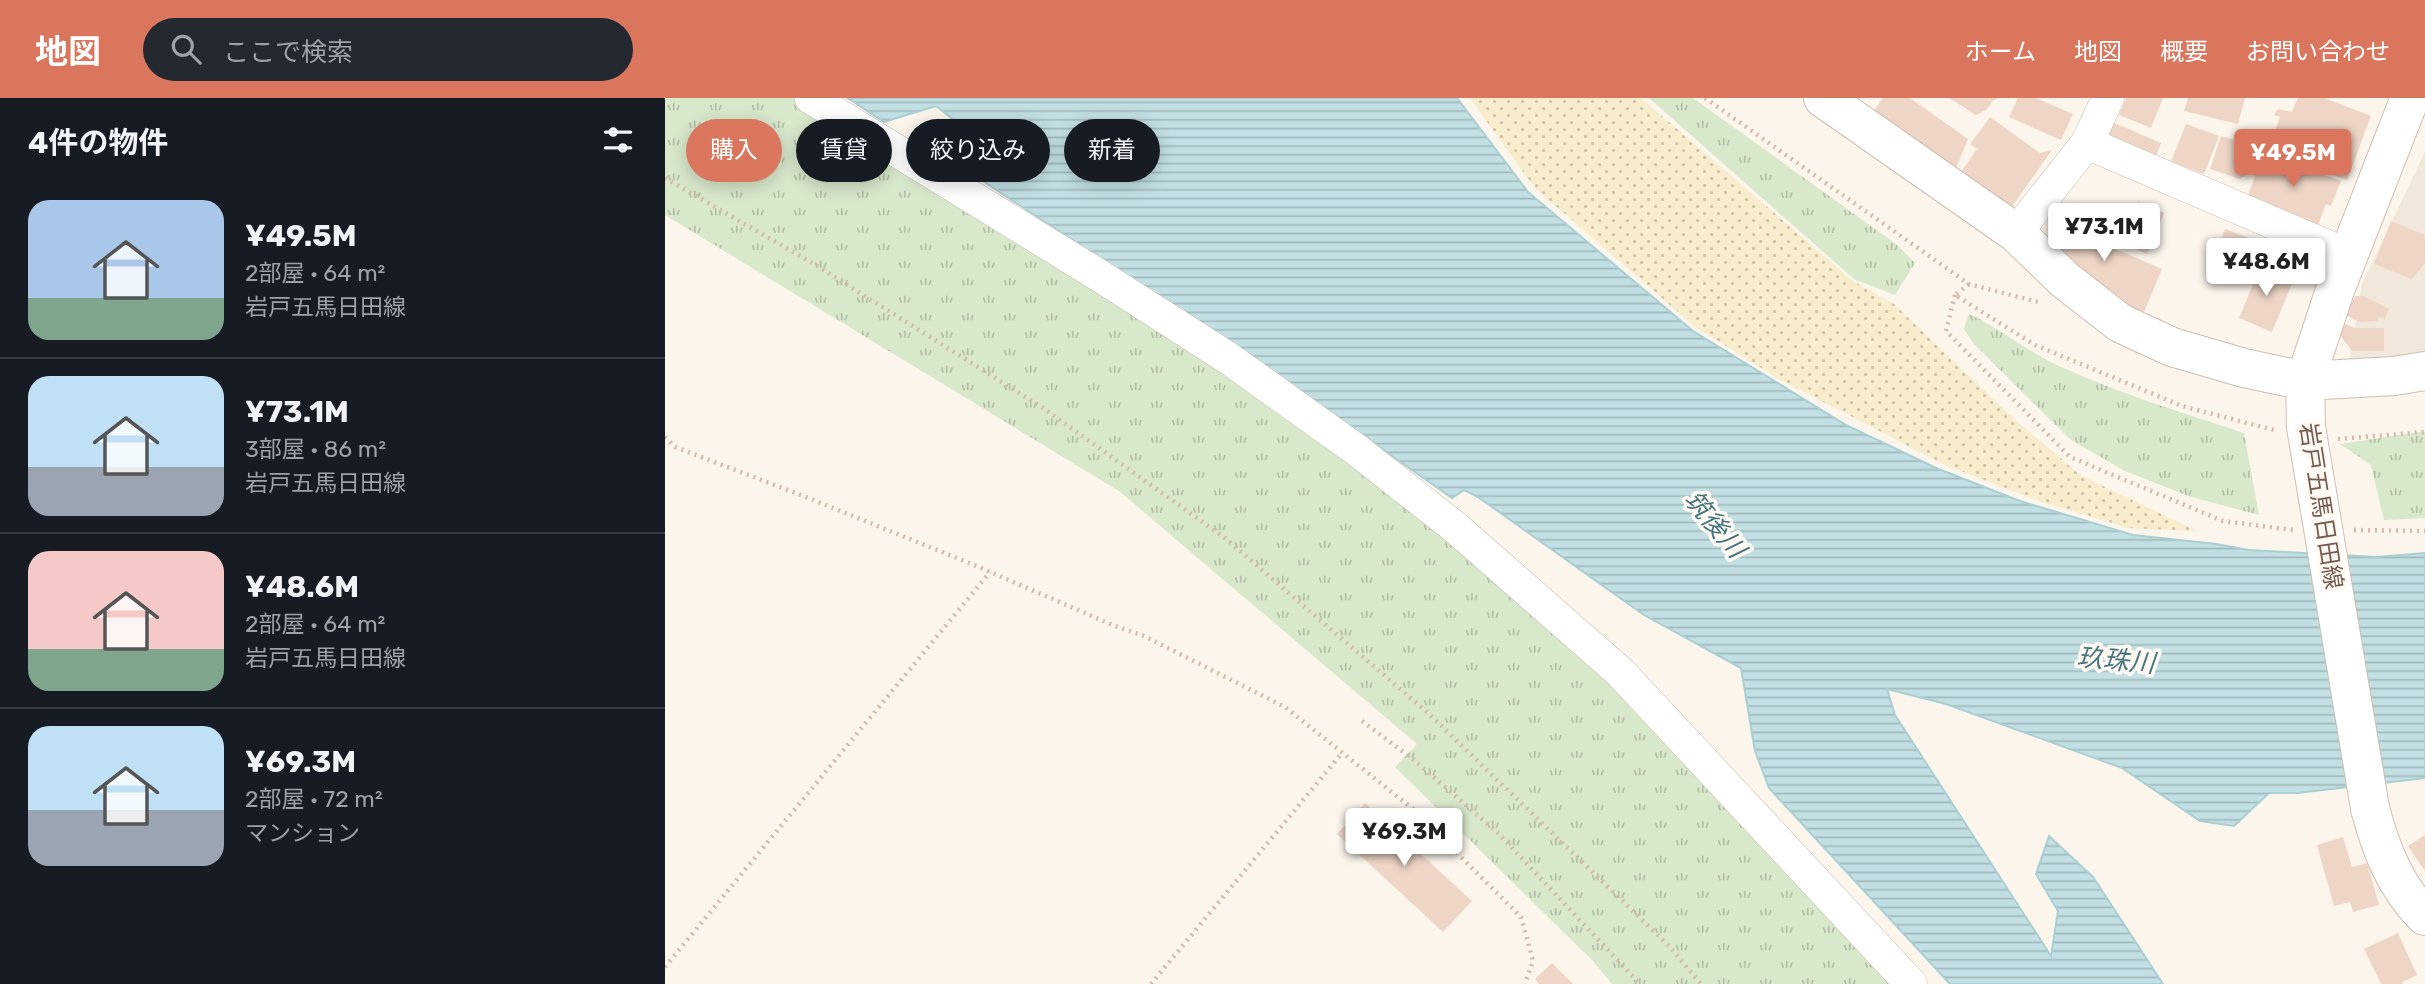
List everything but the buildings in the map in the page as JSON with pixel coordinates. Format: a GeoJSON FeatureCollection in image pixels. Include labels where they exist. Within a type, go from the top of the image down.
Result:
{"type":"FeatureCollection","features":[{"type":"Feature","properties":{"kind":"main road"},"geometry":{"type":"LineString","coordinates":[[1823,98],[2016,233],[2065,280],[2120,323],[2172,347],[2244,368],[2305,381],[2394,376],[2425,371]]}},
{"type":"Feature","properties":{"kind":"main road","name":"岩戸五馬日田線"},"geometry":{"type":"LineString","coordinates":[[2410,98],[2335,290],[2305,381],[2309,433],[2370,808],[2378,842],[2395,876],[2422,919]]}},
{"type":"Feature","properties":{"kind":"street"},"geometry":{"type":"LineString","coordinates":[[811,98],[1228,358],[1358,451],[1456,528],[1621,672],[1911,984]]}},
{"type":"Feature","properties":{"kind":"street"},"geometry":{"type":"LineString","coordinates":[[2016,233],[2087,143],[2108,98]]}},
{"type":"Feature","properties":{"kind":"street"},"geometry":{"type":"LineString","coordinates":[[2087,143],[2350,256]]}},
{"type":"Feature","properties":{"kind":"path"},"geometry":{"type":"LineString","coordinates":[[1705,98],[1969,284],[2045,303]]}},
{"type":"Feature","properties":{"kind":"path"},"geometry":{"type":"LineString","coordinates":[[665,178],[814,264],[1043,408],[1225,538],[1428,713],[1669,946],[1701,984]]}},
{"type":"Feature","properties":{"kind":"path"},"geometry":{"type":"LineString","coordinates":[[1969,284],[1955,295],[1946,331],[2070,457],[2223,521],[2306,530]]}},
{"type":"Feature","properties":{"kind":"path"},"geometry":{"type":"LineString","coordinates":[[1955,295],[2035,345],[2182,406],[2260,428],[2309,433],[2425,432]]}},
{"type":"Feature","properties":{"kind":"path"},"geometry":{"type":"LineString","coordinates":[[665,437],[675,447],[1145,636],[1285,707],[1413,809],[1521,917],[1533,961],[1525,984]]}},
{"type":"Feature","properties":{"kind":"path"},"geometry":{"type":"LineString","coordinates":[[2346,530],[2425,531]]}},
{"type":"Feature","properties":{"kind":"path"},"geometry":{"type":"LineString","coordinates":[[665,967],[990,572]]}},
{"type":"Feature","properties":{"kind":"path"},"geometry":{"type":"LineString","coordinates":[[1362,721],[1415,760],[1498,833],[1640,984]]}},
{"type":"Feature","properties":{"kind":"path"},"geometry":{"type":"LineString","coordinates":[[1151,984],[1342,753]]}},
{"type":"Feature","properties":{"kind":"shaded area"},"geometry":{"type":"Polygon","coordinates":[[[2425,152],[2425,361],[2348,371],[2362,284],[2425,152]]]}},
{"type":"Feature","properties":{"kind":"green space"},"geometry":{"type":"Polygon","coordinates":[[[665,98],[796,98],[829,119],[796,119],[796,182],[892,182],[892,159],[906,167],[906,182],[929,182],[1156,325],[1380,483],[1587,659],[1892,984],[1612,984],[1593,961],[1395,767],[1417,744],[1119,491],[665,215],[665,98]]]}},
{"type":"Feature","properties":{"kind":"green space"},"geometry":{"type":"Polygon","coordinates":[[[1649,98],[1693,98],[1896,244],[1915,263],[1895,295],[1854,279],[1649,98]]]}},
{"type":"Feature","properties":{"kind":"green space"},"geometry":{"type":"Polygon","coordinates":[[[1969,314],[2046,359],[2080,375],[2149,402],[2244,433],[2259,515],[2188,496],[2125,471],[2071,440],[1974,344],[1964,329],[1969,314]]]}},
{"type":"Feature","properties":{"kind":"green space"},"geometry":{"type":"Polygon","coordinates":[[[2425,431],[2425,518],[2384,520],[2371,465],[2340,444],[2425,431]]]}},
{"type":"Feature","properties":{"kind":"sand"},"geometry":{"type":"Polygon","coordinates":[[[1470,98],[1641,98],[1853,281],[1894,304],[2012,417],[2080,475],[2197,531],[2128,528],[2039,501],[1945,465],[1777,378],[1694,326],[1534,187],[1470,98]]]}},
{"type":"Feature","properties":{"kind":"water"},"geometry":{"type":"Polygon","coordinates":[[[848,98],[1457,98],[1528,192],[1693,331],[1846,425],[1936,468],[2020,501],[2133,535],[2249,550],[2377,557],[2425,553],[2425,778],[2297,793],[2269,793],[2234,826],[2200,821],[2122,768],[1946,704],[1887,689],[1895,715],[2051,956],[2058,911],[2036,874],[2049,836],[2093,877],[2163,984],[1950,984],[1769,788],[1755,751],[1741,668],[1644,615],[1478,497],[1464,490],[1452,498],[1271,371],[984,182],[1050,182],[1050,119],[953,119],[936,106],[892,120],[880,119],[848,98]]]}},
{"type":"Feature","properties":{"kind":"water label","name":"筑後川"},"geometry":{"type":"Point","coordinates":[1715,524]}},
{"type":"Feature","properties":{"kind":"water label","name":"玖珠川"},"geometry":{"type":"Point","coordinates":[2116,660]}}]}
